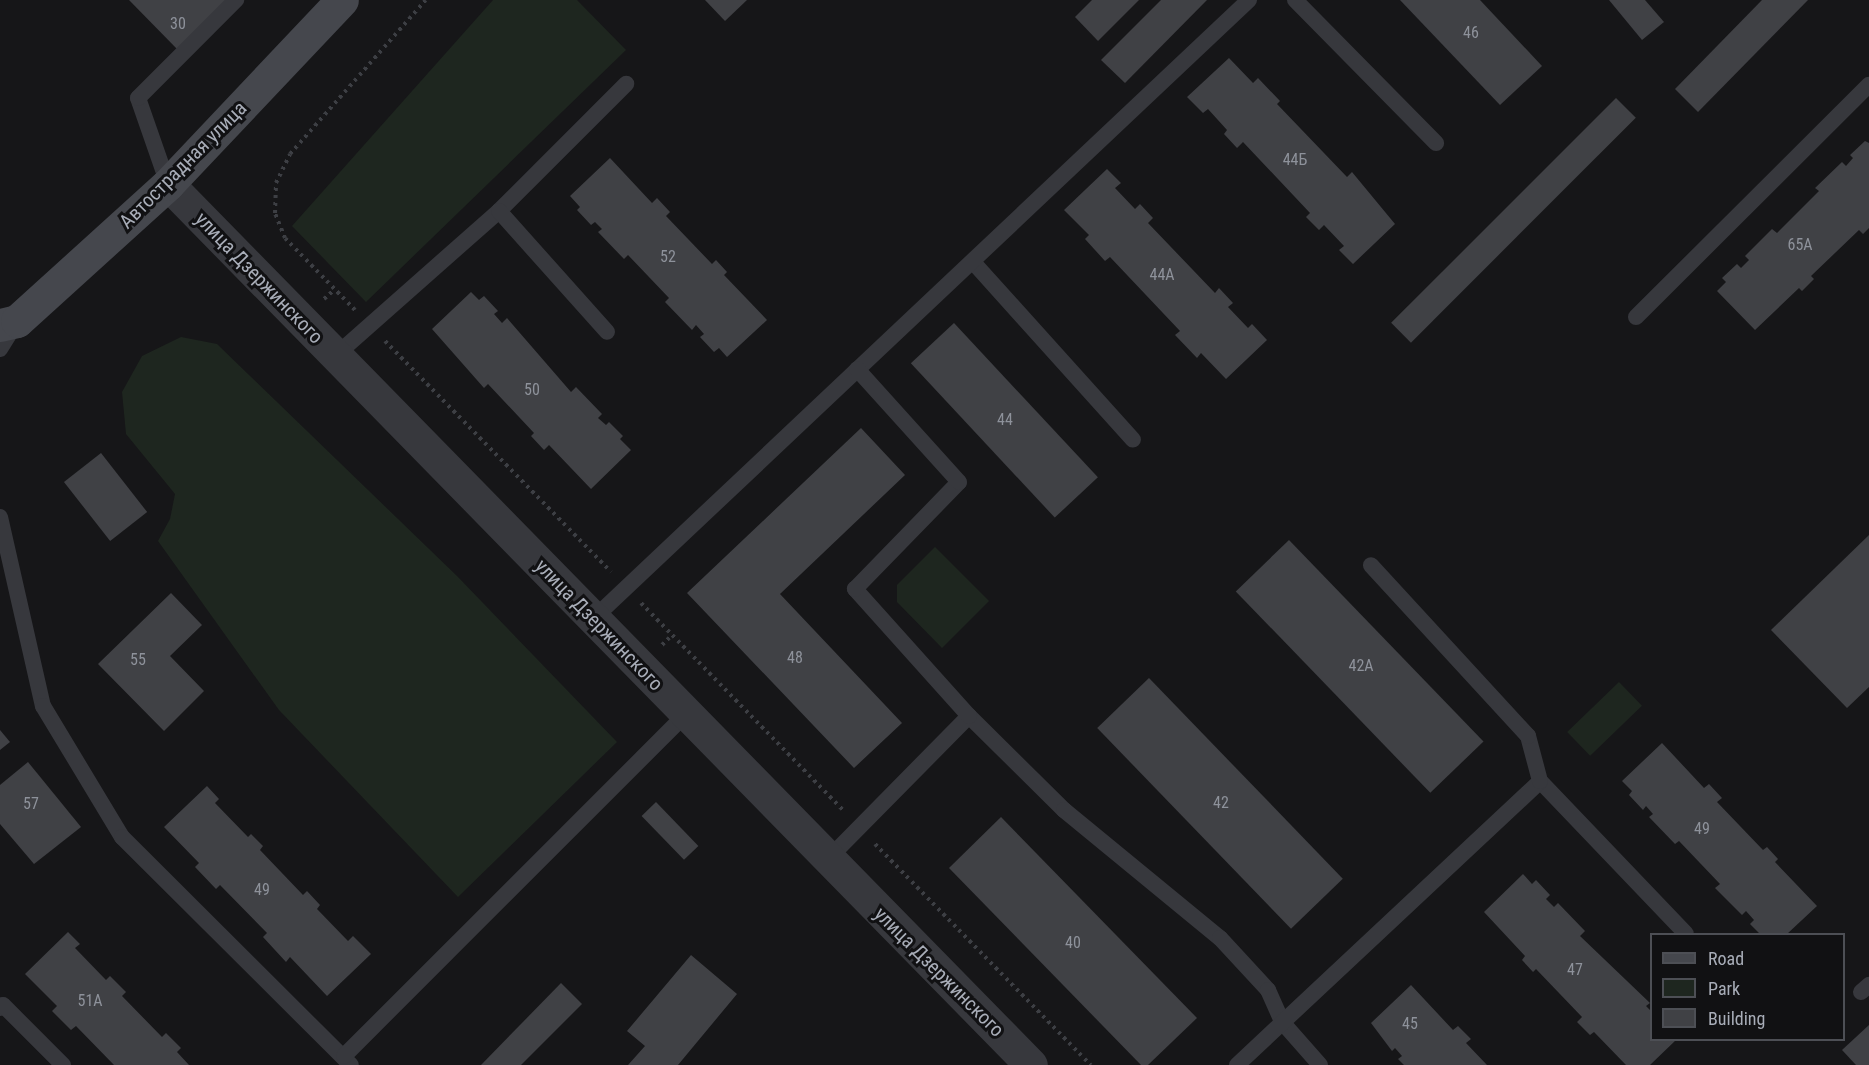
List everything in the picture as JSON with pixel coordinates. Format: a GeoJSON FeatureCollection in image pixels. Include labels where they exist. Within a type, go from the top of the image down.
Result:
{"type":"FeatureCollection","features":[{"type":"Feature","properties":{"kind":"main road","name":"Автострадная улица"},"geometry":{"type":"LineString","coordinates":[[9,323],[168,184],[342,0]]}},
{"type":"Feature","properties":{"kind":"street","name":"улица Дзержинского"},"geometry":{"type":"LineString","coordinates":[[168,184],[1031,1065]]}},
{"type":"Feature","properties":{"kind":"lane"},"geometry":{"type":"LineString","coordinates":[[168,184],[138,98],[237,0]]}},
{"type":"Feature","properties":{"kind":"lane"},"geometry":{"type":"LineString","coordinates":[[593,619],[1249,0]]}},
{"type":"Feature","properties":{"kind":"lane"},"geometry":{"type":"LineString","coordinates":[[1295,0],[1436,143]]}},
{"type":"Feature","properties":{"kind":"lane"},"geometry":{"type":"LineString","coordinates":[[335,356],[499,211],[626,84]]}},
{"type":"Feature","properties":{"kind":"lane"},"geometry":{"type":"LineString","coordinates":[[1636,317],[1869,85]]}},
{"type":"Feature","properties":{"kind":"lane"},"geometry":{"type":"LineString","coordinates":[[499,211],[608,332]]}},
{"type":"Feature","properties":{"kind":"lane"},"geometry":{"type":"LineString","coordinates":[[973,262],[1133,440]]}},
{"type":"Feature","properties":{"kind":"lane"},"geometry":{"type":"LineString","coordinates":[[0,350],[9,323]]}},
{"type":"Feature","properties":{"kind":"lane"},"geometry":{"type":"LineString","coordinates":[[857,369],[959,482],[855,589],[969,716],[1064,810],[1220,938],[1268,990],[1282,1023],[1320,1065]]}},
{"type":"Feature","properties":{"kind":"lane"},"geometry":{"type":"LineString","coordinates":[[0,517],[43,706],[122,837],[347,1061],[686,714]]}},
{"type":"Feature","properties":{"kind":"lane"},"geometry":{"type":"LineString","coordinates":[[1371,566],[1528,736],[1540,781],[1685,933]]}},
{"type":"Feature","properties":{"kind":"lane"},"geometry":{"type":"LineString","coordinates":[[828,859],[969,716]]}},
{"type":"Feature","properties":{"kind":"lane"},"geometry":{"type":"LineString","coordinates":[[1238,1065],[1540,781]]}},
{"type":"Feature","properties":{"kind":"lane"},"geometry":{"type":"LineString","coordinates":[[0,1008],[3,1005],[63,1065]]}},
{"type":"Feature","properties":{"kind":"path"},"geometry":{"type":"LineString","coordinates":[[359,314],[285,238],[275,213],[276,183],[290,154],[426,0]]}},
{"type":"Feature","properties":{"kind":"path"},"geometry":{"type":"LineString","coordinates":[[384,339],[615,576]]}},
{"type":"Feature","properties":{"kind":"path"},"geometry":{"type":"LineString","coordinates":[[639,601],[1091,1065]]}},
{"type":"Feature","properties":{"kind":"green space"},"geometry":{"type":"Polygon","coordinates":[[[493,0],[577,0],[626,50],[366,302],[292,226],[493,0]]]}},
{"type":"Feature","properties":{"kind":"green space"},"geometry":{"type":"Polygon","coordinates":[[[181,337],[217,344],[457,576],[617,742],[458,897],[279,710],[158,541],[170,519],[175,494],[126,434],[122,392],[142,356],[181,337]]]}},
{"type":"Feature","properties":{"kind":"green space"},"geometry":{"type":"Polygon","coordinates":[[[935,547],[989,601],[942,648],[897,602],[897,585],[935,547]]]}},
{"type":"Feature","properties":{"kind":"green space"},"geometry":{"type":"Polygon","coordinates":[[[1619,682],[1642,706],[1590,756],[1567,732],[1619,682]]]}},
{"type":"Feature","properties":{"kind":"building"},"geometry":{"type":"Polygon","coordinates":[[[129,0],[227,0],[177,49],[129,0]]]}},
{"type":"Feature","properties":{"kind":"building"},"geometry":{"type":"Polygon","coordinates":[[[705,0],[747,0],[725,21],[705,0]]]}},
{"type":"Feature","properties":{"kind":"building"},"geometry":{"type":"Polygon","coordinates":[[[1092,0],[1139,0],[1098,41],[1075,17],[1092,0]]]}},
{"type":"Feature","properties":{"kind":"building"},"geometry":{"type":"Polygon","coordinates":[[[1161,0],[1207,0],[1125,83],[1101,60],[1161,0]]]}},
{"type":"Feature","properties":{"kind":"building"},"geometry":{"type":"Polygon","coordinates":[[[1400,0],[1480,0],[1542,66],[1500,105],[1400,0]]]}},
{"type":"Feature","properties":{"kind":"building"},"geometry":{"type":"Polygon","coordinates":[[[1609,0],[1645,0],[1664,22],[1642,40],[1609,0]]]}},
{"type":"Feature","properties":{"kind":"building"},"geometry":{"type":"Polygon","coordinates":[[[1762,0],[1808,0],[1698,112],[1675,89],[1762,0]]]}},
{"type":"Feature","properties":{"kind":"building"},"geometry":{"type":"Polygon","coordinates":[[[1229,58],[1253,83],[1258,78],[1280,101],[1277,104],[1347,177],[1352,172],[1395,224],[1353,264],[1339,250],[1344,246],[1324,225],[1319,230],[1306,217],[1310,213],[1243,142],[1237,148],[1224,134],[1227,130],[1208,109],[1203,113],[1187,97],[1229,58]]]}},
{"type":"Feature","properties":{"kind":"building"},"geometry":{"type":"Polygon","coordinates":[[[1616,98],[1636,118],[1411,343],[1391,323],[1616,98]]]}},
{"type":"Feature","properties":{"kind":"building"},"geometry":{"type":"Polygon","coordinates":[[[1865,141],[1869,143],[1869,228],[1863,234],[1859,230],[1811,276],[1814,279],[1802,291],[1799,288],[1755,330],[1717,291],[1726,282],[1722,278],[1737,264],[1741,268],[1749,260],[1745,256],[1772,229],[1777,233],[1819,191],[1815,188],[1842,162],[1846,166],[1853,158],[1850,155],[1865,141]]]}},
{"type":"Feature","properties":{"kind":"building"},"geometry":{"type":"Polygon","coordinates":[[[610,158],[652,203],[657,198],[670,212],[666,216],[712,264],[716,260],[727,272],[724,275],[767,320],[727,357],[719,348],[714,352],[700,337],[704,334],[696,325],[692,330],[665,302],[669,298],[628,255],[624,259],[598,232],[602,229],[595,222],[591,225],[577,210],[580,207],[570,196],[610,158]]]}},
{"type":"Feature","properties":{"kind":"building"},"geometry":{"type":"Polygon","coordinates":[[[1107,169],[1121,183],[1115,188],[1135,209],[1140,204],[1153,218],[1148,223],[1215,293],[1219,288],[1233,303],[1228,307],[1248,328],[1252,324],[1267,340],[1226,379],[1201,353],[1197,358],[1175,335],[1180,331],[1110,257],[1105,261],[1085,239],[1089,235],[1064,210],[1107,169]]]}},
{"type":"Feature","properties":{"kind":"building"},"geometry":{"type":"Polygon","coordinates":[[[471,292],[479,300],[484,296],[498,311],[494,314],[502,323],[507,318],[571,392],[576,387],[602,414],[598,418],[606,425],[609,422],[623,436],[620,439],[631,450],[591,489],[549,445],[544,450],[531,436],[534,433],[488,384],[484,388],[432,329],[471,292]]]}},
{"type":"Feature","properties":{"kind":"building"},"geometry":{"type":"Polygon","coordinates":[[[954,323],[1098,477],[1055,518],[911,363],[954,323]]]}},
{"type":"Feature","properties":{"kind":"building"},"geometry":{"type":"Polygon","coordinates":[[[861,428],[905,475],[780,594],[902,723],[854,768],[687,593],[861,428]]]}},
{"type":"Feature","properties":{"kind":"building"},"geometry":{"type":"Polygon","coordinates":[[[101,453],[147,512],[110,541],[64,482],[101,453]]]}},
{"type":"Feature","properties":{"kind":"building"},"geometry":{"type":"Polygon","coordinates":[[[1869,535],[1869,687],[1847,708],[1771,630],[1869,535]]]}},
{"type":"Feature","properties":{"kind":"building"},"geometry":{"type":"Polygon","coordinates":[[[1289,540],[1484,741],[1430,793],[1236,591],[1289,540]]]}},
{"type":"Feature","properties":{"kind":"building"},"geometry":{"type":"Polygon","coordinates":[[[171,593],[202,625],[170,656],[204,691],[164,731],[98,664],[171,593]]]}},
{"type":"Feature","properties":{"kind":"building"},"geometry":{"type":"Polygon","coordinates":[[[1149,678],[1343,879],[1291,929],[1097,728],[1149,678]]]}},
{"type":"Feature","properties":{"kind":"building"},"geometry":{"type":"Polygon","coordinates":[[[0,730],[10,742],[0,750],[0,730]]]}},
{"type":"Feature","properties":{"kind":"building"},"geometry":{"type":"Polygon","coordinates":[[[1662,743],[1704,788],[1709,784],[1722,798],[1717,802],[1763,850],[1767,847],[1778,859],[1775,862],[1817,906],[1788,933],[1759,933],[1750,924],[1754,920],[1746,911],[1742,915],[1715,888],[1720,884],[1679,841],[1675,844],[1649,817],[1653,814],[1646,806],[1643,810],[1629,795],[1632,791],[1622,781],[1662,743]]]}},
{"type":"Feature","properties":{"kind":"building"},"geometry":{"type":"Polygon","coordinates":[[[28,762],[81,827],[34,864],[0,824],[0,785],[28,762]]]}},
{"type":"Feature","properties":{"kind":"building"},"geometry":{"type":"Polygon","coordinates":[[[207,786],[219,799],[215,803],[248,837],[251,834],[263,846],[260,850],[303,895],[307,891],[320,905],[317,909],[348,941],[353,936],[371,954],[327,996],[290,957],[286,962],[263,937],[267,933],[220,885],[216,889],[195,867],[199,863],[164,827],[207,786]]]}},
{"type":"Feature","properties":{"kind":"building"},"geometry":{"type":"Polygon","coordinates":[[[656,802],[698,846],[684,860],[642,816],[656,802]]]}},
{"type":"Feature","properties":{"kind":"building"},"geometry":{"type":"Polygon","coordinates":[[[1001,817],[1197,1018],[1148,1065],[1141,1065],[949,868],[1001,817]]]}},
{"type":"Feature","properties":{"kind":"building"},"geometry":{"type":"Polygon","coordinates":[[[1523,874],[1532,884],[1536,880],[1550,895],[1546,899],[1554,907],[1558,903],[1585,931],[1580,936],[1650,1003],[1646,1006],[1650,1010],[1650,1041],[1675,1041],[1650,1065],[1626,1065],[1594,1032],[1590,1035],[1577,1022],[1582,1017],[1536,969],[1533,972],[1522,960],[1525,956],[1484,912],[1523,874]]]}},
{"type":"Feature","properties":{"kind":"building"},"geometry":{"type":"Polygon","coordinates":[[[68,932],[80,944],[75,948],[106,980],[110,976],[126,992],[122,996],[162,1037],[166,1033],[181,1048],[177,1052],[189,1065],[114,1065],[76,1026],[71,1030],[52,1011],[57,1006],[25,974],[68,932]]]}},
{"type":"Feature","properties":{"kind":"building"},"geometry":{"type":"Polygon","coordinates":[[[691,955],[737,994],[678,1065],[628,1065],[645,1046],[627,1031],[691,955]]]}},
{"type":"Feature","properties":{"kind":"building"},"geometry":{"type":"Polygon","coordinates":[[[561,983],[582,1004],[521,1065],[481,1065],[561,983]]]}},
{"type":"Feature","properties":{"kind":"building"},"geometry":{"type":"Polygon","coordinates":[[[1411,985],[1453,1030],[1458,1026],[1471,1039],[1466,1043],[1487,1065],[1404,1065],[1398,1059],[1402,1056],[1395,1048],[1392,1051],[1371,1023],[1411,985]]]}},
{"type":"Feature","properties":{"kind":"building"},"geometry":{"type":"Polygon","coordinates":[[[1869,1025],[1869,1065],[1856,1065],[1842,1050],[1869,1025]]]}}]}
